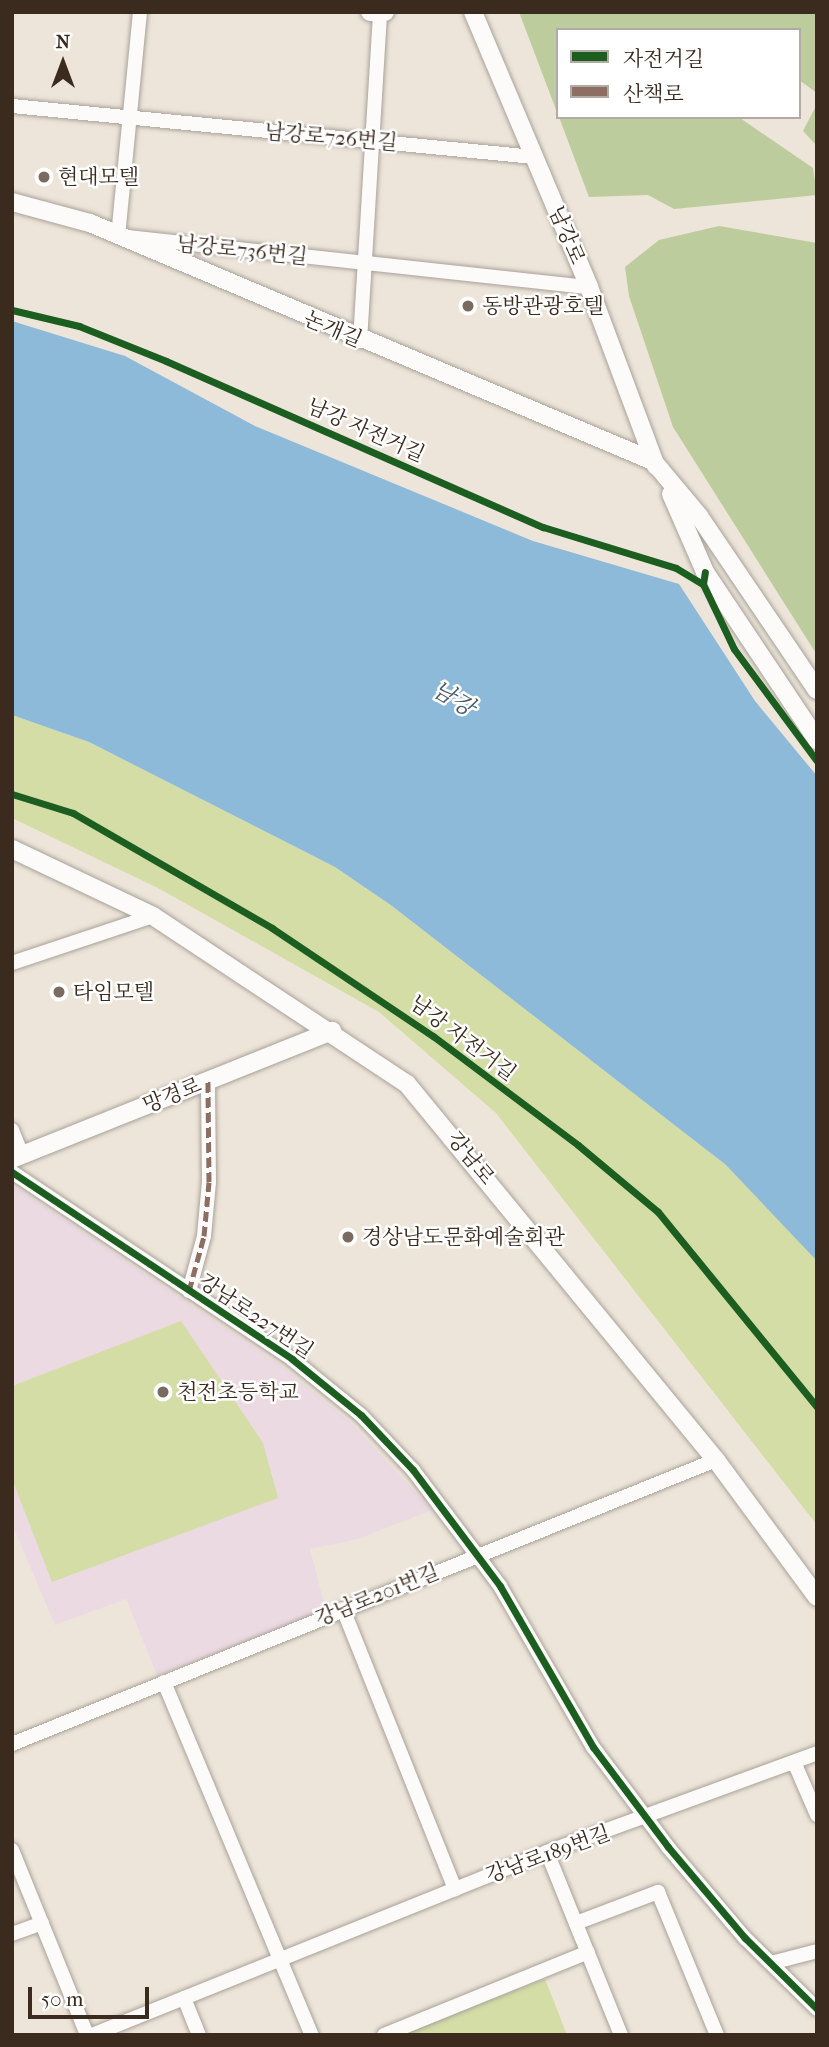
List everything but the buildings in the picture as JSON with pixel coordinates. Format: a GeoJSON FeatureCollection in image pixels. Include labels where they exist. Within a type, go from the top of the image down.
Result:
{"type":"FeatureCollection","features":[{"type":"Feature","properties":{"kind":"street"},"geometry":{"type":"LineString","coordinates":[[118,236],[140,12]]}},
{"type":"Feature","properties":{"kind":"street"},"geometry":{"type":"LineString","coordinates":[[360,341],[382,13],[370,12]]}},
{"type":"Feature","properties":{"kind":"street","name":"남강로"},"geometry":{"type":"LineString","coordinates":[[473,12],[589,287],[653,461],[688,527],[705,572],[817,740]]}},
{"type":"Feature","properties":{"kind":"street","name":"남강로726번길"},"geometry":{"type":"LineString","coordinates":[[12,106],[534,157]]}},
{"type":"Feature","properties":{"kind":"street","name":"논개길"},"geometry":{"type":"LineString","coordinates":[[12,202],[90,223],[360,341],[653,461]]}},
{"type":"Feature","properties":{"kind":"street","name":"남강로736번길"},"geometry":{"type":"LineString","coordinates":[[118,236],[589,287]]}},
{"type":"Feature","properties":{"kind":"street","name":"남강로"},"geometry":{"type":"LineString","coordinates":[[653,461],[699,516],[817,690]]}},
{"type":"Feature","properties":{"kind":"street","name":"강남로"},"geometry":{"type":"LineString","coordinates":[[12,849],[153,916],[332,1031],[407,1084],[452,1134],[716,1460],[817,1597]]}},
{"type":"Feature","properties":{"kind":"street"},"geometry":{"type":"LineString","coordinates":[[12,963],[153,916]]}},
{"type":"Feature","properties":{"kind":"street","name":"망경로"},"geometry":{"type":"LineString","coordinates":[[17,1157],[332,1031]]}},
{"type":"Feature","properties":{"kind":"street","name":"강남로227번길"},"geometry":{"type":"LineString","coordinates":[[190,1291],[204,1236],[209,1182],[208,1081]]}},
{"type":"Feature","properties":{"kind":"street"},"geometry":{"type":"LineString","coordinates":[[12,1130],[17,1157]]}},
{"type":"Feature","properties":{"kind":"street","name":"강남로227번길"},"geometry":{"type":"LineString","coordinates":[[12,1172],[292,1359],[361,1415],[413,1471],[477,1554],[593,1747],[648,1819],[771,1963],[817,2009]]}},
{"type":"Feature","properties":{"kind":"street","name":"강남로201번길"},"geometry":{"type":"LineString","coordinates":[[12,1744],[477,1554],[716,1460]]}},
{"type":"Feature","properties":{"kind":"street"},"geometry":{"type":"LineString","coordinates":[[343,1609],[455,1889]]}},
{"type":"Feature","properties":{"kind":"street"},"geometry":{"type":"LineString","coordinates":[[163,1682],[312,2035]]}},
{"type":"Feature","properties":{"kind":"street","name":"강남로189번길"},"geometry":{"type":"LineString","coordinates":[[90,2035],[547,1852],[648,1819],[817,1753]]}},
{"type":"Feature","properties":{"kind":"street"},"geometry":{"type":"LineString","coordinates":[[794,1762],[817,1815]]}},
{"type":"Feature","properties":{"kind":"street"},"geometry":{"type":"LineString","coordinates":[[12,1850],[90,2035]]}},
{"type":"Feature","properties":{"kind":"street"},"geometry":{"type":"LineString","coordinates":[[547,1852],[621,2035]]}},
{"type":"Feature","properties":{"kind":"street"},"geometry":{"type":"LineString","coordinates":[[576,1923],[658,1892],[717,2035]]}},
{"type":"Feature","properties":{"kind":"street"},"geometry":{"type":"LineString","coordinates":[[12,1934],[42,1923]]}},
{"type":"Feature","properties":{"kind":"street"},"geometry":{"type":"LineString","coordinates":[[771,1963],[817,1951]]}},
{"type":"Feature","properties":{"kind":"street"},"geometry":{"type":"LineString","coordinates":[[384,2035],[588,1952]]}},
{"type":"Feature","properties":{"kind":"street"},"geometry":{"type":"LineString","coordinates":[[184,1998],[199,2035]]}},
{"type":"Feature","properties":{"kind":"shaded area","name":"천전초등학교"},"geometry":{"type":"Polygon","coordinates":[[[14,1186],[279,1364],[349,1421],[432,1510],[358,1539],[310,1549],[326,1611],[157,1675],[126,1599],[55,1625],[12,1524],[14,1186]]]}},
{"type":"Feature","properties":{"kind":"green space"},"geometry":{"type":"Polygon","coordinates":[[[519,12],[817,12],[817,93],[801,81],[801,28],[556,28],[556,110],[519,12]]]}},
{"type":"Feature","properties":{"kind":"green space"},"geometry":{"type":"Polygon","coordinates":[[[817,104],[817,146],[803,131],[817,104]]]}},
{"type":"Feature","properties":{"kind":"green space"},"geometry":{"type":"Polygon","coordinates":[[[560,119],[741,119],[813,168],[817,195],[674,209],[648,195],[589,197],[560,119]]]}},
{"type":"Feature","properties":{"kind":"green space"},"geometry":{"type":"Polygon","coordinates":[[[719,226],[817,243],[817,655],[673,427],[629,296],[625,267],[659,240],[719,226]]]}},
{"type":"Feature","properties":{"kind":"green space"},"geometry":{"type":"Polygon","coordinates":[[[12,715],[89,742],[335,867],[392,906],[726,1165],[760,1197],[817,1261],[817,1525],[496,1113],[379,1012],[158,888],[12,818],[12,715]]]}},
{"type":"Feature","properties":{"kind":"green space"},"geometry":{"type":"Polygon","coordinates":[[[181,1321],[263,1443],[278,1498],[52,1582],[12,1479],[12,1386],[181,1321]]]}},
{"type":"Feature","properties":{"kind":"green space"},"geometry":{"type":"Polygon","coordinates":[[[545,1979],[567,2035],[397,2035],[545,1979]]]}},
{"type":"Feature","properties":{"kind":"water","name":"남강"},"geometry":{"type":"Polygon","coordinates":[[[12,321],[125,356],[255,426],[533,541],[679,584],[755,701],[817,776],[817,1261],[726,1165],[392,906],[335,867],[89,742],[12,715],[12,321]]]}},
{"type":"Feature","properties":{"kind":"marked path"},"geometry":{"type":"LineString","coordinates":[[189,1291],[204,1236],[209,1182],[208,1081]]}},
{"type":"Feature","properties":{"kind":"cycle path","name":"남강 자전거길"},"geometry":{"type":"LineString","coordinates":[[12,310],[79,326],[166,361],[543,527],[676,568],[703,584],[705,572]]}},
{"type":"Feature","properties":{"kind":"cycle path"},"geometry":{"type":"LineString","coordinates":[[703,584],[734,649],[817,761]]}},
{"type":"Feature","properties":{"kind":"cycle path","name":"남강 자전거길"},"geometry":{"type":"LineString","coordinates":[[12,794],[73,813],[272,928],[433,1036],[578,1145],[658,1212],[817,1407]]}},
{"type":"Feature","properties":{"kind":"cycle path"},"geometry":{"type":"LineString","coordinates":[[12,1172],[292,1359],[361,1415],[413,1470],[500,1586],[593,1747],[668,1847],[745,1938],[817,2009]]}},
{"type":"Feature","properties":{"kind":"place","name":"현대모텔"},"geometry":{"type":"Point","coordinates":[44,177]}},
{"type":"Feature","properties":{"kind":"place","name":"동방관광호텔"},"geometry":{"type":"Point","coordinates":[468,306]}},
{"type":"Feature","properties":{"kind":"place","name":"타임모텔"},"geometry":{"type":"Point","coordinates":[59,992]}},
{"type":"Feature","properties":{"kind":"place","name":"경상남도문화예술회관"},"geometry":{"type":"Point","coordinates":[348,1237]}},
{"type":"Feature","properties":{"kind":"place","name":"천전초등학교"},"geometry":{"type":"Point","coordinates":[163,1392]}}]}
